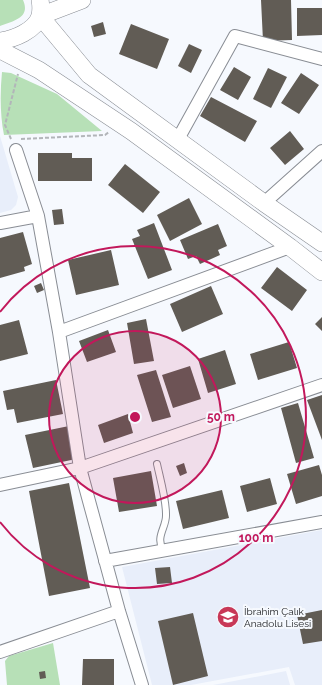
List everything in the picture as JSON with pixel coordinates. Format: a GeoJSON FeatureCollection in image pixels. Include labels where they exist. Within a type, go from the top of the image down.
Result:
{"type":"FeatureCollection","features":[{"type":"Feature","properties":{"kind":"main road"},"geometry":{"type":"LineString","coordinates":[[40,8],[82,0]]}},
{"type":"Feature","properties":{"kind":"main road"},"geometry":{"type":"LineString","coordinates":[[0,40],[16,37],[37,23],[40,8]]}},
{"type":"Feature","properties":{"kind":"main road"},"geometry":{"type":"LineString","coordinates":[[40,8],[89,74],[264,203],[322,242]]}},
{"type":"Feature","properties":{"kind":"main road"},"geometry":{"type":"LineString","coordinates":[[0,50],[39,70],[121,125],[290,247],[322,272]]}},
{"type":"Feature","properties":{"kind":"street"},"geometry":{"type":"LineString","coordinates":[[178,139],[235,36],[322,59]]}},
{"type":"Feature","properties":{"kind":"street"},"geometry":{"type":"LineString","coordinates":[[18,144],[38,216],[59,332],[80,468],[119,611],[142,685]]}},
{"type":"Feature","properties":{"kind":"street"},"geometry":{"type":"LineString","coordinates":[[264,203],[322,151]]}},
{"type":"Feature","properties":{"kind":"street"},"geometry":{"type":"LineString","coordinates":[[0,223],[38,216]]}},
{"type":"Feature","properties":{"kind":"street"},"geometry":{"type":"LineString","coordinates":[[59,332],[290,247]]}},
{"type":"Feature","properties":{"kind":"street"},"geometry":{"type":"LineString","coordinates":[[0,486],[80,468],[322,385]]}},
{"type":"Feature","properties":{"kind":"street"},"geometry":{"type":"LineString","coordinates":[[105,561],[322,522]]}},
{"type":"Feature","properties":{"kind":"street"},"geometry":{"type":"LineString","coordinates":[[0,652],[119,611]]}},
{"type":"Feature","properties":{"kind":"lane"},"geometry":{"type":"LineString","coordinates":[[156,464],[166,512],[165,522],[160,536],[161,547],[163,550]]}},
{"type":"Feature","properties":{"kind":"path"},"geometry":{"type":"LineString","coordinates":[[21,61],[5,125],[18,144],[105,135],[121,125]]}},
{"type":"Feature","properties":{"kind":"shaded area"},"geometry":{"type":"Polygon","coordinates":[[[0,136],[18,197],[16,205],[11,210],[0,213],[0,136]]]}},
{"type":"Feature","properties":{"kind":"shaded area","name":"İbrahim Çalık Anadolu Lisesi"},"geometry":{"type":"Polygon","coordinates":[[[322,530],[322,685],[295,685],[289,667],[191,685],[152,685],[122,567],[322,530]]]}},
{"type":"Feature","properties":{"kind":"shaded area"},"geometry":{"type":"Polygon","coordinates":[[[286,671],[290,685],[213,685],[286,671]]]}},
{"type":"Feature","properties":{"kind":"green space"},"geometry":{"type":"Polygon","coordinates":[[[0,0],[23,0],[25,11],[23,15],[0,26],[0,0]]]}},
{"type":"Feature","properties":{"kind":"green space"},"geometry":{"type":"Polygon","coordinates":[[[2,72],[11,73],[57,94],[102,131],[4,135],[1,104],[2,72]]]}},
{"type":"Feature","properties":{"kind":"green space"},"geometry":{"type":"Polygon","coordinates":[[[53,643],[60,685],[7,685],[5,661],[9,656],[53,643]]]}},
{"type":"Feature","properties":{"kind":"building"},"geometry":{"type":"Polygon","coordinates":[[[261,0],[291,0],[292,40],[263,41],[261,0]]]}},
{"type":"Feature","properties":{"kind":"building"},"geometry":{"type":"Polygon","coordinates":[[[297,8],[322,8],[322,35],[297,36],[297,8]]]}},
{"type":"Feature","properties":{"kind":"building"},"geometry":{"type":"Polygon","coordinates":[[[103,22],[106,34],[94,37],[91,26],[103,22]]]}},
{"type":"Feature","properties":{"kind":"building"},"geometry":{"type":"Polygon","coordinates":[[[131,24],[169,39],[157,69],[119,54],[131,24]]]}},
{"type":"Feature","properties":{"kind":"building"},"geometry":{"type":"Polygon","coordinates":[[[189,44],[202,50],[191,73],[178,66],[189,44]]]}},
{"type":"Feature","properties":{"kind":"building"},"geometry":{"type":"Polygon","coordinates":[[[234,67],[251,77],[238,100],[220,90],[234,67]]]}},
{"type":"Feature","properties":{"kind":"building"},"geometry":{"type":"Polygon","coordinates":[[[268,68],[287,77],[271,108],[253,99],[268,68]]]}},
{"type":"Feature","properties":{"kind":"building"},"geometry":{"type":"Polygon","coordinates":[[[301,73],[319,85],[299,114],[281,103],[301,73]]]}},
{"type":"Feature","properties":{"kind":"building"},"geometry":{"type":"Polygon","coordinates":[[[211,97],[257,121],[245,142],[200,116],[211,97]]]}},
{"type":"Feature","properties":{"kind":"building"},"geometry":{"type":"Polygon","coordinates":[[[290,131],[304,149],[285,165],[270,148],[290,131]]]}},
{"type":"Feature","properties":{"kind":"building"},"geometry":{"type":"Polygon","coordinates":[[[38,153],[72,153],[72,158],[92,158],[92,181],[38,181],[38,153]]]}},
{"type":"Feature","properties":{"kind":"building"},"geometry":{"type":"Polygon","coordinates":[[[125,164],[160,192],[143,213],[108,185],[125,164]]]}},
{"type":"Feature","properties":{"kind":"building"},"geometry":{"type":"Polygon","coordinates":[[[189,198],[202,224],[170,241],[157,215],[189,198]]]}},
{"type":"Feature","properties":{"kind":"building"},"geometry":{"type":"Polygon","coordinates":[[[62,209],[64,224],[54,225],[52,210],[62,209]]]}},
{"type":"Feature","properties":{"kind":"building"},"geometry":{"type":"Polygon","coordinates":[[[154,223],[172,270],[148,279],[132,239],[140,236],[137,230],[154,223]]]}},
{"type":"Feature","properties":{"kind":"building"},"geometry":{"type":"Polygon","coordinates":[[[218,224],[227,246],[218,250],[220,255],[200,264],[196,256],[188,259],[180,240],[218,224]]]}},
{"type":"Feature","properties":{"kind":"building"},"geometry":{"type":"Polygon","coordinates":[[[23,232],[32,264],[24,267],[25,271],[0,278],[0,238],[23,232]]]}},
{"type":"Feature","properties":{"kind":"building"},"geometry":{"type":"Polygon","coordinates":[[[111,250],[119,285],[76,295],[68,260],[111,250]]]}},
{"type":"Feature","properties":{"kind":"building"},"geometry":{"type":"Polygon","coordinates":[[[277,267],[307,290],[292,311],[261,288],[277,267]]]}},
{"type":"Feature","properties":{"kind":"building"},"geometry":{"type":"Polygon","coordinates":[[[41,283],[44,290],[37,293],[34,286],[41,283]]]}},
{"type":"Feature","properties":{"kind":"building"},"geometry":{"type":"Polygon","coordinates":[[[211,286],[223,314],[182,332],[170,304],[211,286]]]}},
{"type":"Feature","properties":{"kind":"building"},"geometry":{"type":"Polygon","coordinates":[[[322,317],[322,331],[315,324],[322,317]]]}},
{"type":"Feature","properties":{"kind":"building"},"geometry":{"type":"Polygon","coordinates":[[[146,319],[154,361],[134,364],[127,323],[146,319]]]}},
{"type":"Feature","properties":{"kind":"building"},"geometry":{"type":"Polygon","coordinates":[[[19,320],[28,354],[0,361],[0,325],[19,320]]]}},
{"type":"Feature","properties":{"kind":"building"},"geometry":{"type":"Polygon","coordinates":[[[108,330],[116,352],[87,362],[79,341],[108,330]]]}},
{"type":"Feature","properties":{"kind":"building"},"geometry":{"type":"Polygon","coordinates":[[[289,342],[297,368],[258,380],[250,354],[289,342]]]}},
{"type":"Feature","properties":{"kind":"building"},"geometry":{"type":"Polygon","coordinates":[[[225,350],[236,384],[208,393],[198,359],[225,350]]]}},
{"type":"Feature","properties":{"kind":"building"},"geometry":{"type":"Polygon","coordinates":[[[190,366],[201,399],[173,408],[162,375],[190,366]]]}},
{"type":"Feature","properties":{"kind":"building"},"geometry":{"type":"Polygon","coordinates":[[[156,370],[171,417],[152,422],[137,375],[156,370]]]}},
{"type":"Feature","properties":{"kind":"building"},"geometry":{"type":"Polygon","coordinates":[[[56,380],[63,414],[17,423],[14,409],[7,410],[3,391],[56,380]]]}},
{"type":"Feature","properties":{"kind":"building"},"geometry":{"type":"Polygon","coordinates":[[[322,395],[322,440],[307,400],[322,395]]]}},
{"type":"Feature","properties":{"kind":"building"},"geometry":{"type":"Polygon","coordinates":[[[298,403],[314,458],[296,463],[281,408],[298,403]]]}},
{"type":"Feature","properties":{"kind":"building"},"geometry":{"type":"Polygon","coordinates":[[[128,414],[133,433],[104,443],[98,425],[128,414]]]}},
{"type":"Feature","properties":{"kind":"building"},"geometry":{"type":"Polygon","coordinates":[[[69,426],[76,459],[33,468],[25,435],[69,426]]]}},
{"type":"Feature","properties":{"kind":"building"},"geometry":{"type":"Polygon","coordinates":[[[184,463],[187,473],[180,476],[176,466],[184,463]]]}},
{"type":"Feature","properties":{"kind":"building"},"geometry":{"type":"Polygon","coordinates":[[[319,465],[322,475],[322,496],[296,504],[287,474],[319,465]]]}},
{"type":"Feature","properties":{"kind":"building"},"geometry":{"type":"Polygon","coordinates":[[[151,471],[157,506],[119,512],[113,478],[151,471]]]}},
{"type":"Feature","properties":{"kind":"building"},"geometry":{"type":"Polygon","coordinates":[[[270,478],[277,504],[247,512],[240,486],[270,478]]]}},
{"type":"Feature","properties":{"kind":"building"},"geometry":{"type":"Polygon","coordinates":[[[69,483],[90,588],[49,596],[29,491],[69,483]]]}},
{"type":"Feature","properties":{"kind":"building"},"geometry":{"type":"Polygon","coordinates":[[[222,490],[229,518],[183,529],[176,501],[222,490]]]}},
{"type":"Feature","properties":{"kind":"building"},"geometry":{"type":"Polygon","coordinates":[[[170,567],[172,583],[157,584],[155,568],[170,567]]]}},
{"type":"Feature","properties":{"kind":"building","name":"İbrahim Çalık Anadolu Lisesi"},"geometry":{"type":"Polygon","coordinates":[[[322,610],[322,641],[303,644],[297,615],[322,610]]]}},
{"type":"Feature","properties":{"kind":"building"},"geometry":{"type":"Polygon","coordinates":[[[193,613],[208,676],[173,685],[158,621],[193,613]]]}},
{"type":"Feature","properties":{"kind":"building"},"geometry":{"type":"Polygon","coordinates":[[[83,659],[114,659],[114,685],[82,685],[83,659]]]}},
{"type":"Feature","properties":{"kind":"building"},"geometry":{"type":"Polygon","coordinates":[[[45,671],[46,678],[40,679],[39,672],[45,671]]]}},
{"type":"Feature","properties":{"kind":"place","name":"İbrahim Çalık Anadolu Lisesi"},"geometry":{"type":"Point","coordinates":[228,617]}}]}
